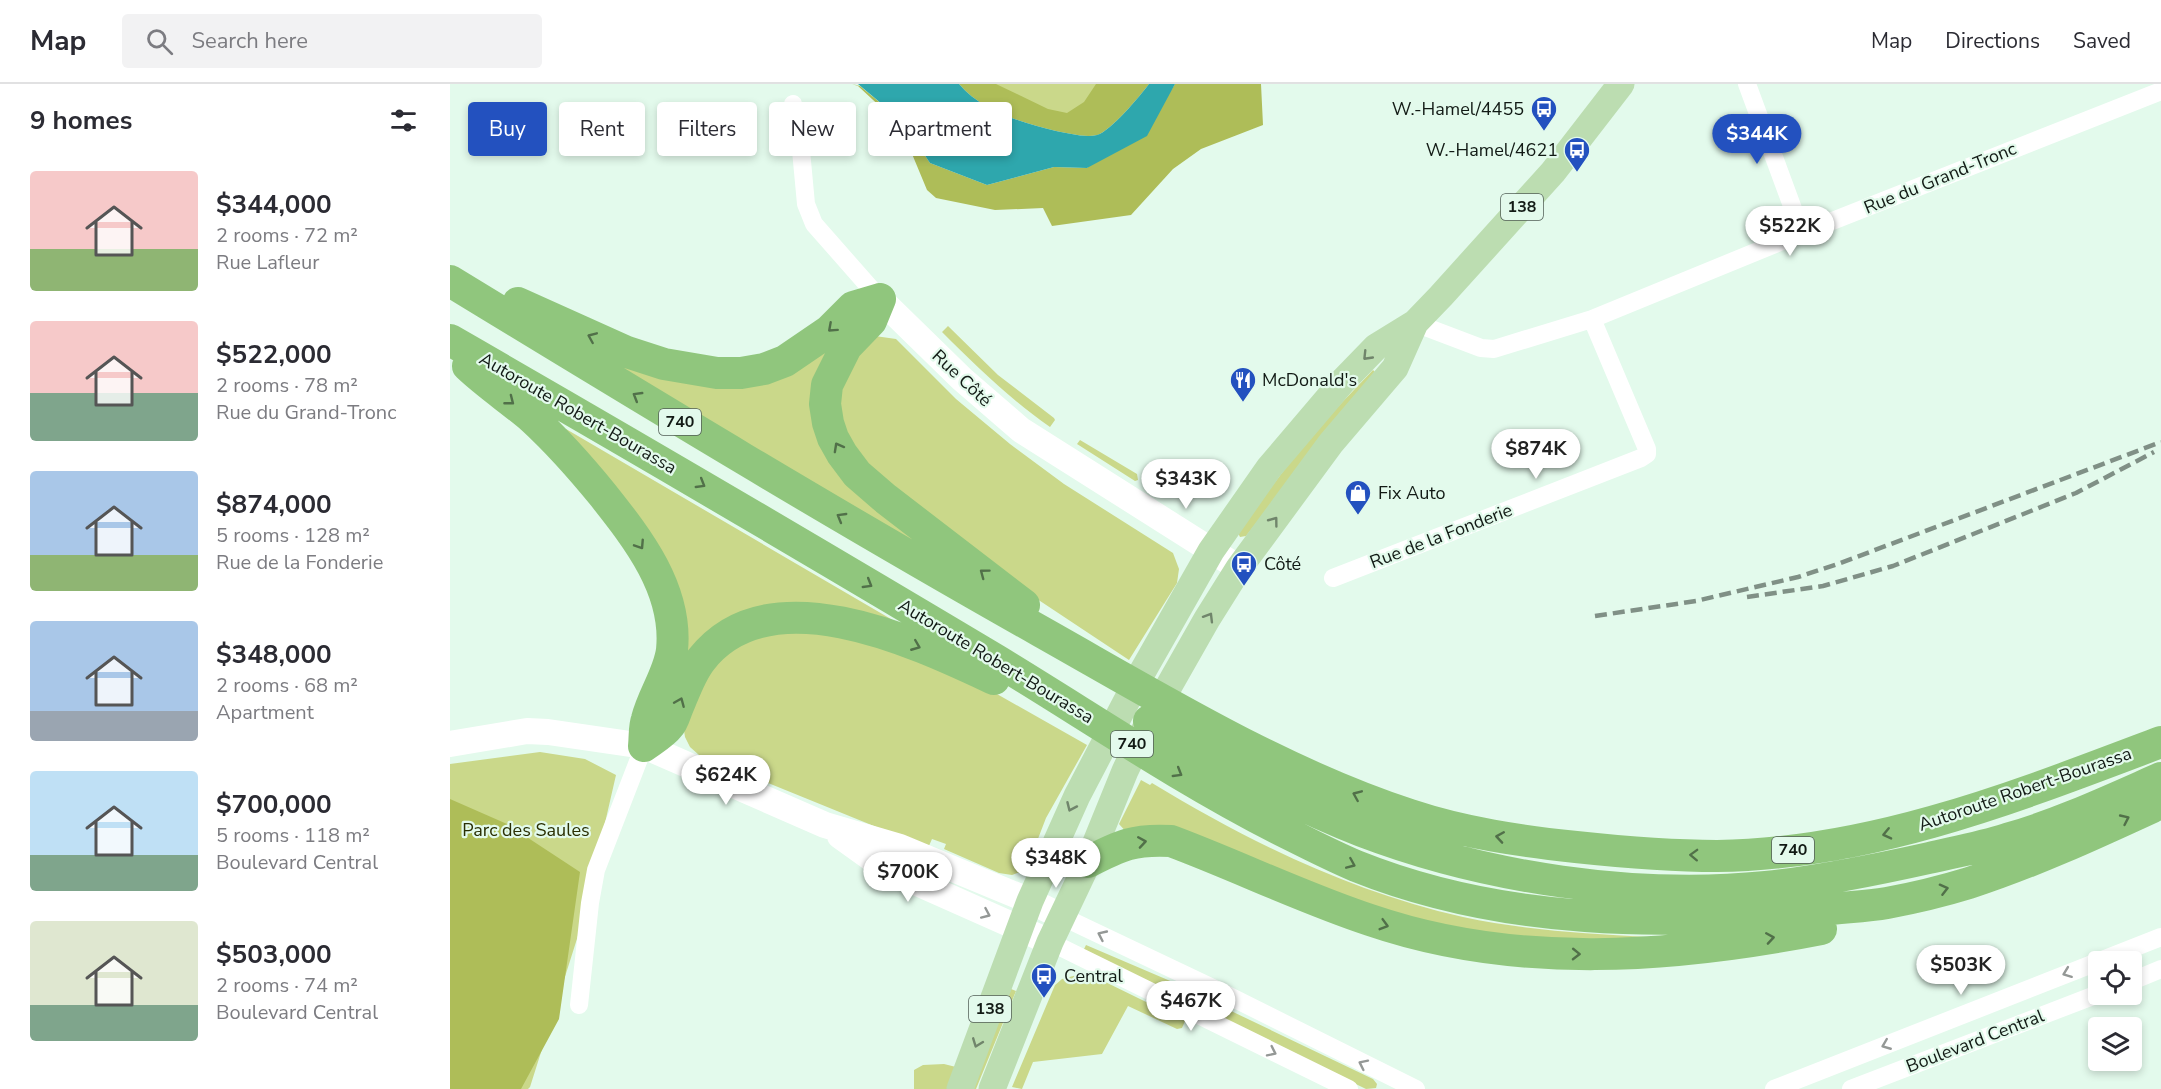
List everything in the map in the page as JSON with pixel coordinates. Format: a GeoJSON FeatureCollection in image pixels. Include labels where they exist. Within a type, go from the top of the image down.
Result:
{"type":"FeatureCollection","features":[{"type":"Feature","properties":{"kind":"highway"},"geometry":{"type":"LineString","coordinates":[[460,287],[519,303],[627,352],[664,364],[717,373],[752,371],[785,361],[829,331],[853,307],[880,298]]}},
{"type":"Feature","properties":{"kind":"highway","name":"Autoroute Robert-Bourassa"},"geometry":{"type":"LineString","coordinates":[[460,287],[684,425],[901,552],[1237,740],[1308,775],[1365,799],[1454,828],[1601,850],[1718,856],[1781,852],[1828,846],[1887,834],[1960,815],[2161,742]]}},
{"type":"Feature","properties":{"kind":"highway"},"geometry":{"type":"LineString","coordinates":[[880,298],[872,321],[846,347],[827,385],[825,404],[828,423],[842,454],[857,474],[886,499],[1003,587],[1095,662]]}},
{"type":"Feature","properties":{"kind":"highway","name":"Autoroute Robert-Bourassa"},"geometry":{"type":"LineString","coordinates":[[450,340],[678,470],[1048,692],[1179,774],[1308,844],[1358,867],[1443,894],[1498,906],[1550,913],[1653,920],[1767,915],[1887,903],[1966,884],[2047,855],[2161,803]]}},
{"type":"Feature","properties":{"kind":"highway"},"geometry":{"type":"LineString","coordinates":[[450,349],[483,380],[531,417],[558,444],[626,524],[661,582],[669,605],[672,651],[646,719],[644,746]]}},
{"type":"Feature","properties":{"kind":"highway"},"geometry":{"type":"LineString","coordinates":[[644,746],[670,725],[701,660],[718,644],[748,626],[787,618],[818,618],[855,624],[924,649],[1007,685],[1048,692]]}},
{"type":"Feature","properties":{"kind":"highway"},"geometry":{"type":"LineString","coordinates":[[1158,726],[1306,808],[1422,852],[1473,866],[1567,883],[1654,889],[1727,889],[1800,883],[1855,875],[2007,839],[2066,818],[2161,778]]}},
{"type":"Feature","properties":{"kind":"highway"},"geometry":{"type":"LineString","coordinates":[[1914,861],[2055,805],[2122,776],[2161,755]]}},
{"type":"Feature","properties":{"kind":"highway"},"geometry":{"type":"LineString","coordinates":[[1088,862],[1117,847],[1145,840],[1171,841],[1371,921],[1420,935],[1479,947],[1539,953],[1648,953],[1748,942],[1841,925],[1887,903]]}},
{"type":"Feature","properties":{"kind":"main road","name":"138"},"geometry":{"type":"LineString","coordinates":[[960,1089],[1030,901],[1077,796],[1157,644],[1211,551],[1269,468],[1343,381],[1376,347],[1415,323],[1553,172],[1621,84]]}},
{"type":"Feature","properties":{"kind":"main road","name":"138"},"geometry":{"type":"LineString","coordinates":[[992,1089],[1050,942],[1088,862],[1125,771],[1158,726],[1180,666],[1239,568],[1331,443],[1395,368],[1415,323]]}},
{"type":"Feature","properties":{"kind":"street"},"geometry":{"type":"LineString","coordinates":[[1747,84],[1802,233]]}},
{"type":"Feature","properties":{"kind":"street","name":"Rue du Grand-Tronc"},"geometry":{"type":"LineString","coordinates":[[1415,323],[1480,348],[1494,349],[1592,320],[1802,233],[2161,90]]}},
{"type":"Feature","properties":{"kind":"street","name":"Rue Côté"},"geometry":{"type":"LineString","coordinates":[[802,156],[806,204],[814,224],[880,298],[962,379],[1021,430],[1239,568]]}},
{"type":"Feature","properties":{"kind":"street","name":"Rue de la Fonderie"},"geometry":{"type":"LineString","coordinates":[[1333,578],[1647,454],[1647,449],[1592,320]]}},
{"type":"Feature","properties":{"kind":"street"},"geometry":{"type":"LineString","coordinates":[[450,744],[527,731],[644,746],[825,825],[900,847],[1030,901],[1223,993],[1391,1084],[1416,1089]]}},
{"type":"Feature","properties":{"kind":"street"},"geometry":{"type":"LineString","coordinates":[[579,1005],[590,903],[596,870],[644,746]]}},
{"type":"Feature","properties":{"kind":"street"},"geometry":{"type":"LineString","coordinates":[[825,825],[886,869],[1050,942],[1348,1089]]}},
{"type":"Feature","properties":{"kind":"street","name":"Boulevard Central"},"geometry":{"type":"LineString","coordinates":[[1774,1089],[2161,937]]}},
{"type":"Feature","properties":{"kind":"street"},"geometry":{"type":"LineString","coordinates":[[2142,977],[2161,969]]}},
{"type":"Feature","properties":{"kind":"street"},"geometry":{"type":"LineString","coordinates":[[1210,1022],[1223,993]]}},
{"type":"Feature","properties":{"kind":"street","name":"Boulevard Central"},"geometry":{"type":"LineString","coordinates":[[1851,1089],[2088,998]]}},
{"type":"Feature","properties":{"kind":"street"},"geometry":{"type":"LineString","coordinates":[[1964,1014],[1975,1041]]}},
{"type":"Feature","properties":{"kind":"green space"},"geometry":{"type":"Polygon","coordinates":[[[852,84],[860,86],[879,102],[875,102],[858,86],[852,84]]]}},
{"type":"Feature","properties":{"kind":"green space"},"geometry":{"type":"Polygon","coordinates":[[[959,84],[1149,84],[1098,135],[959,84]]]}},
{"type":"Feature","properties":{"kind":"green space"},"geometry":{"type":"Polygon","coordinates":[[[959,84],[996,84],[1048,109],[1067,113],[1084,102],[1096,84],[1149,84],[1110,127],[1097,135],[1087,136],[1056,131],[1012,118],[1012,102],[979,102],[959,84]]]}},
{"type":"Feature","properties":{"kind":"green space"},"geometry":{"type":"Polygon","coordinates":[[[1175,84],[1261,84],[1263,125],[1201,149],[1173,169],[1131,215],[1052,226],[1043,208],[995,210],[936,198],[927,190],[913,156],[925,156],[930,163],[987,185],[1054,167],[1087,168],[1168,95],[1175,84]]]}},
{"type":"Feature","properties":{"kind":"green space"},"geometry":{"type":"Polygon","coordinates":[[[948,326],[998,375],[1054,418],[1050,427],[1007,394],[955,345],[942,332],[948,326]]]}},
{"type":"Feature","properties":{"kind":"green space"},"geometry":{"type":"Polygon","coordinates":[[[875,336],[896,339],[956,399],[1010,444],[1064,484],[1173,553],[1179,569],[1177,583],[1129,660],[1022,589],[855,461],[835,415],[841,374],[875,336]]]}},
{"type":"Feature","properties":{"kind":"green space"},"geometry":{"type":"Polygon","coordinates":[[[830,340],[818,403],[931,554],[615,364],[673,375],[830,340]]]}},
{"type":"Feature","properties":{"kind":"green space"},"geometry":{"type":"Polygon","coordinates":[[[1373,370],[1376,373],[1246,536],[1240,537],[1239,530],[1309,437],[1373,370]]]}},
{"type":"Feature","properties":{"kind":"green space"},"geometry":{"type":"Polygon","coordinates":[[[566,429],[896,622],[788,611],[684,676],[682,647],[562,435],[566,429]]]}},
{"type":"Feature","properties":{"kind":"green space"},"geometry":{"type":"Polygon","coordinates":[[[1080,440],[1137,474],[1138,480],[1135,481],[1077,444],[1080,440]]]}},
{"type":"Feature","properties":{"kind":"green space"},"geometry":{"type":"Polygon","coordinates":[[[818,627],[960,673],[1087,745],[1046,818],[1029,862],[1020,872],[1012,875],[999,873],[944,849],[946,844],[932,839],[928,848],[699,755],[690,747],[685,737],[683,724],[704,672],[753,633],[818,627]]]}},
{"type":"Feature","properties":{"kind":"green space","name":"Parc des Saules"},"geometry":{"type":"Polygon","coordinates":[[[540,752],[585,759],[616,775],[582,923],[530,1087],[528,1089],[450,1089],[450,764],[540,752]]]}},
{"type":"Feature","properties":{"kind":"green space"},"geometry":{"type":"Polygon","coordinates":[[[1141,780],[1150,785],[1152,783],[1264,845],[1302,863],[1381,894],[1463,917],[1509,925],[1555,931],[1648,937],[1648,945],[1470,937],[1128,834],[1119,824],[1141,780]]]}},
{"type":"Feature","properties":{"kind":"green space","name":"Parc des Saules"},"geometry":{"type":"Polygon","coordinates":[[[450,799],[507,824],[580,872],[559,1019],[521,1089],[450,1089],[450,799]]]}},
{"type":"Feature","properties":{"kind":"green space"},"geometry":{"type":"Polygon","coordinates":[[[1086,945],[1189,989],[1192,992],[1192,999],[1190,1001],[1083,951],[1086,945]]]}},
{"type":"Feature","properties":{"kind":"green space"},"geometry":{"type":"Polygon","coordinates":[[[1077,975],[1089,978],[1091,975],[1185,1021],[1182,1028],[1177,1029],[1128,1006],[1102,1054],[1033,1062],[1022,1089],[1012,1087],[1055,985],[1062,979],[1077,975]]]}},
{"type":"Feature","properties":{"kind":"green space"},"geometry":{"type":"Polygon","coordinates":[[[1011,989],[1016,991],[976,1089],[971,1089],[1011,989]]]}},
{"type":"Feature","properties":{"kind":"green space"},"geometry":{"type":"Polygon","coordinates":[[[1229,1010],[1373,1079],[1377,1084],[1376,1088],[1366,1089],[1226,1021],[1223,1014],[1229,1010]]]}},
{"type":"Feature","properties":{"kind":"green space"},"geometry":{"type":"Polygon","coordinates":[[[944,1064],[956,1067],[947,1089],[914,1089],[914,1070],[923,1065],[944,1064]]]}},
{"type":"Feature","properties":{"kind":"water"},"geometry":{"type":"Polygon","coordinates":[[[858,84],[959,84],[979,102],[880,102],[858,84]]]}},
{"type":"Feature","properties":{"kind":"water"},"geometry":{"type":"Polygon","coordinates":[[[1149,84],[1175,84],[1147,136],[1087,168],[1054,167],[987,185],[930,163],[925,156],[1012,156],[1012,118],[1076,135],[1097,135],[1110,127],[1149,84]]]}},
{"type":"Feature","properties":{"kind":"railway"},"geometry":{"type":"LineString","coordinates":[[1595,616],[1696,601],[1798,577],[2161,442]]}},
{"type":"Feature","properties":{"kind":"railway"},"geometry":{"type":"LineString","coordinates":[[1747,597],[1823,586],[1893,566],[2076,493],[2154,452]]}},
{"type":"Feature","properties":{"kind":"place","name":"W.-Hamel/4455"},"geometry":{"type":"Point","coordinates":[1544,132]}},
{"type":"Feature","properties":{"kind":"place","name":"W.-Hamel/4621"},"geometry":{"type":"Point","coordinates":[1577,173]}},
{"type":"Feature","properties":{"kind":"place","name":"McDonald's"},"geometry":{"type":"Point","coordinates":[1243,403]}},
{"type":"Feature","properties":{"kind":"place","name":"Fix Auto"},"geometry":{"type":"Point","coordinates":[1358,516]}},
{"type":"Feature","properties":{"kind":"place","name":"Côté"},"geometry":{"type":"Point","coordinates":[1244,587]}},
{"type":"Feature","properties":{"kind":"place","name":"Central"},"geometry":{"type":"Point","coordinates":[1044,999]}}]}
